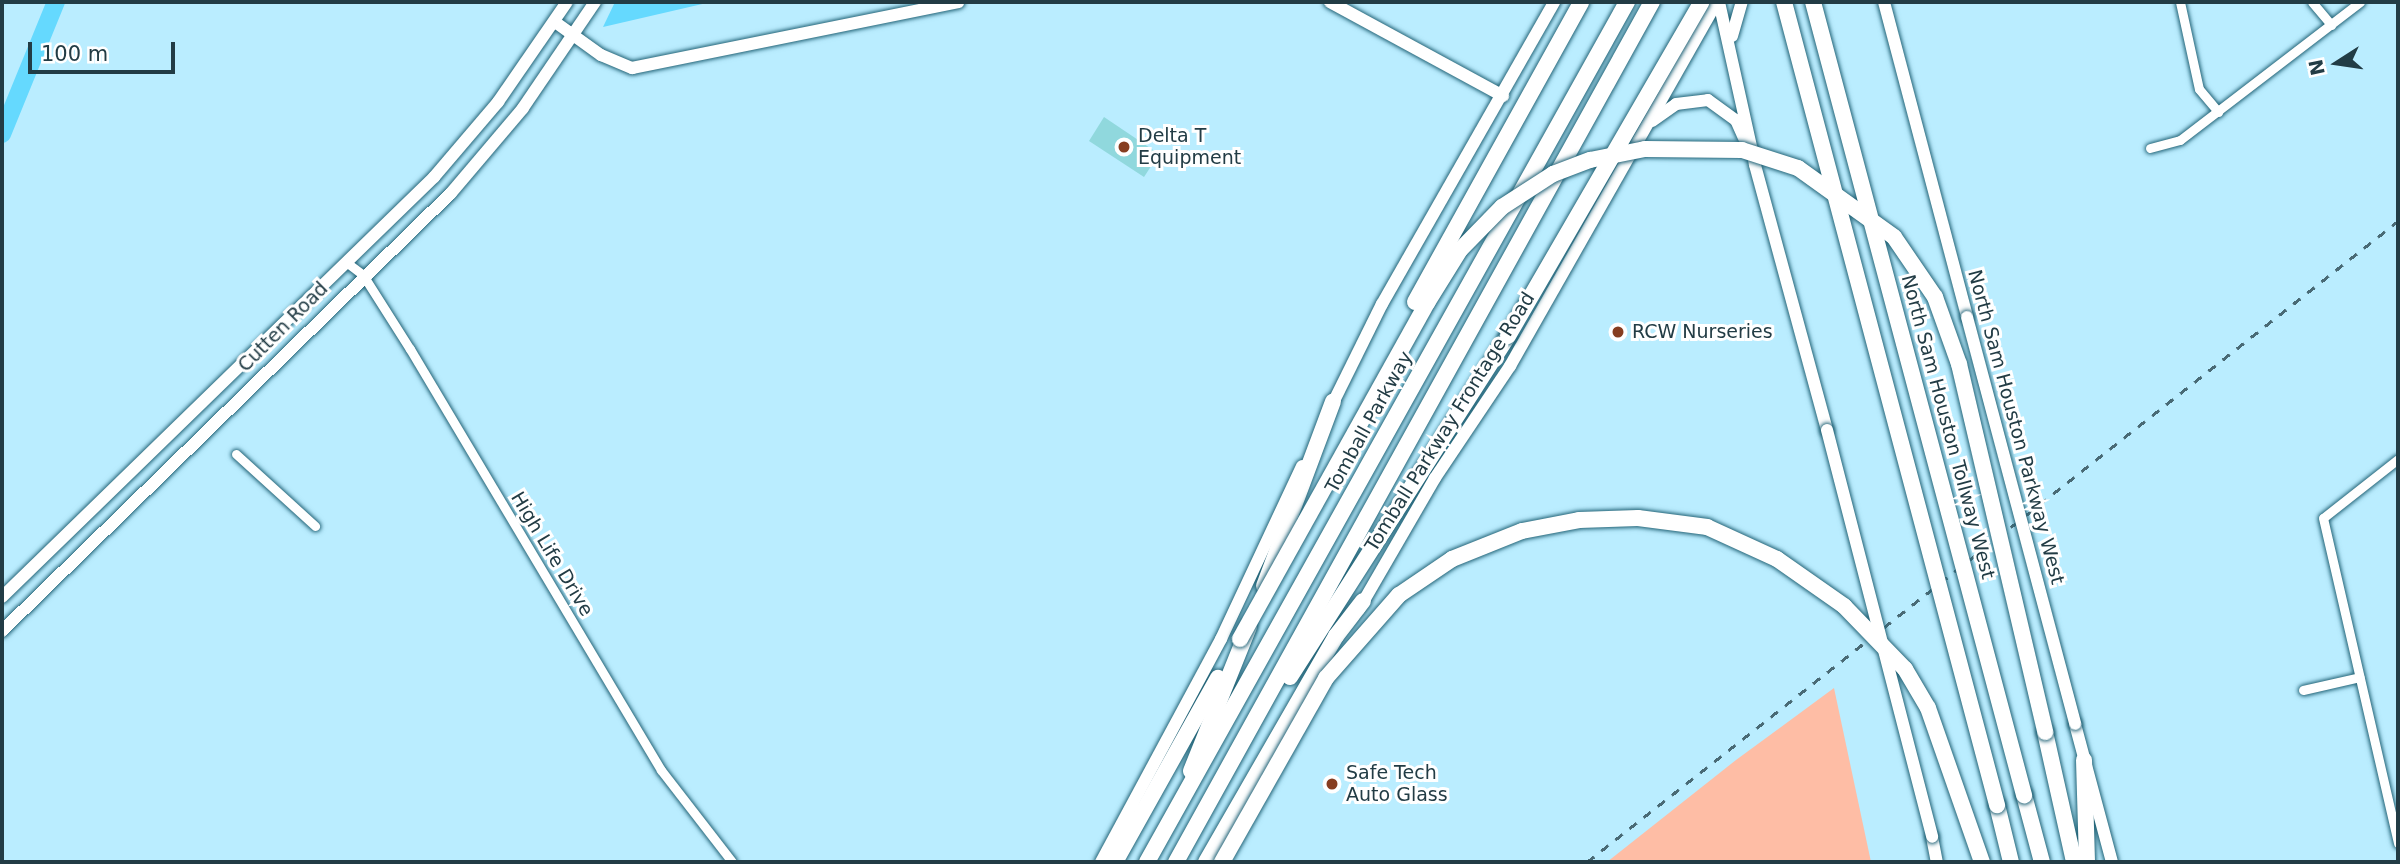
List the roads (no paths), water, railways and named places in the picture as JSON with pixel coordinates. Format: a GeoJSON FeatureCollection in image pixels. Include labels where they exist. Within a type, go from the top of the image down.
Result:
{"type":"FeatureCollection","features":[{"type":"Feature","properties":{"kind":"highway"},"geometry":{"type":"LineString","coordinates":[[1240,639],[1288,533],[1581,2]]}},
{"type":"Feature","properties":{"kind":"highway","name":"Tomball Parkway"},"geometry":{"type":"LineString","coordinates":[[1147,862],[1627,2]]}},
{"type":"Feature","properties":{"kind":"highway"},"geometry":{"type":"LineString","coordinates":[[1176,862],[1652,2]]}},
{"type":"Feature","properties":{"kind":"highway"},"geometry":{"type":"LineString","coordinates":[[1203,815],[1508,336],[1702,2]]}},
{"type":"Feature","properties":{"kind":"highway"},"geometry":{"type":"LineString","coordinates":[[1784,2],[2011,862]]}},
{"type":"Feature","properties":{"kind":"highway","name":"North Sam Houston Tollway West"},"geometry":{"type":"LineString","coordinates":[[1813,2],[2042,862]]}},
{"type":"Feature","properties":{"kind":"highway"},"geometry":{"type":"LineString","coordinates":[[1115,862],[1427,303],[1460,250],[1502,208],[1553,174],[1590,160],[1645,149],[1742,150],[1798,168],[1894,237],[1935,297],[1959,364],[2074,862]]}},
{"type":"Feature","properties":{"kind":"highway"},"geometry":{"type":"LineString","coordinates":[[1182,799],[1334,401]]}},
{"type":"Feature","properties":{"kind":"highway"},"geometry":{"type":"LineString","coordinates":[[1222,862],[1326,678],[1399,595],[1452,559],[1522,531],[1579,520],[1638,518],[1707,527],[1777,559],[1844,606],[1905,669],[1927,708],[1982,862]]}},
{"type":"Feature","properties":{"kind":"highway"},"geometry":{"type":"LineString","coordinates":[[1206,862],[1335,636],[1363,601]]}},
{"type":"Feature","properties":{"kind":"highway"},"geometry":{"type":"LineString","coordinates":[[2084,760],[2087,862]]}},
{"type":"Feature","properties":{"kind":"main road","name":"Cutten Road"},"geometry":{"type":"LineString","coordinates":[[2,597],[437,174],[555,22],[566,2]]}},
{"type":"Feature","properties":{"kind":"main road","name":"Cutten Road"},"geometry":{"type":"LineString","coordinates":[[2,631],[363,275],[451,193],[576,36],[594,2]]}},
{"type":"Feature","properties":{"kind":"main road"},"geometry":{"type":"LineString","coordinates":[[555,22],[632,68],[958,2]]}},
{"type":"Feature","properties":{"kind":"main road"},"geometry":{"type":"LineString","coordinates":[[1330,2],[1503,96]]}},
{"type":"Feature","properties":{"kind":"main road"},"geometry":{"type":"LineString","coordinates":[[1101,862],[1221,639],[1382,304],[1503,96],[1554,2]]}},
{"type":"Feature","properties":{"kind":"main road"},"geometry":{"type":"LineString","coordinates":[[1677,73],[1693,2]]}},
{"type":"Feature","properties":{"kind":"main road"},"geometry":{"type":"LineString","coordinates":[[1718,2],[1731,47],[1755,165],[1827,430],[1937,862]]}},
{"type":"Feature","properties":{"kind":"main road","name":"Tomball Parkway Frontage Road"},"geometry":{"type":"LineString","coordinates":[[1217,862],[1363,601],[1435,478],[1510,366],[1718,2]]}},
{"type":"Feature","properties":{"kind":"main road"},"geometry":{"type":"LineString","coordinates":[[1731,47],[1742,2]]}},
{"type":"Feature","properties":{"kind":"main road","name":"North Sam Houston Parkway West"},"geometry":{"type":"LineString","coordinates":[[1884,2],[2112,862]]}},
{"type":"Feature","properties":{"kind":"main road"},"geometry":{"type":"LineString","coordinates":[[1648,123],[1692,99],[1722,105],[1736,120],[1755,165]]}},
{"type":"Feature","properties":{"kind":"main road"},"geometry":{"type":"LineString","coordinates":[[219,386],[235,403]]}},
{"type":"Feature","properties":{"kind":"street"},"geometry":{"type":"LineString","coordinates":[[2180,2],[2199,89],[2218,112]]}},
{"type":"Feature","properties":{"kind":"street"},"geometry":{"type":"LineString","coordinates":[[2312,2],[2331,25]]}},
{"type":"Feature","properties":{"kind":"street"},"geometry":{"type":"LineString","coordinates":[[2150,148],[2180,140],[2360,2]]}},
{"type":"Feature","properties":{"kind":"street","name":"High Life Drive"},"geometry":{"type":"LineString","coordinates":[[346,262],[363,275],[661,770],[732,862]]}},
{"type":"Feature","properties":{"kind":"street"},"geometry":{"type":"LineString","coordinates":[[236,454],[315,526]]}},
{"type":"Feature","properties":{"kind":"street"},"geometry":{"type":"LineString","coordinates":[[2398,459],[2323,518],[2360,677],[2393,799],[2398,843]]}},
{"type":"Feature","properties":{"kind":"street"},"geometry":{"type":"LineString","coordinates":[[2303,690],[2360,677]]}},
{"type":"Feature","properties":{"kind":"water"},"geometry":{"type":"Polygon","coordinates":[[[615,2],[711,2],[603,27],[615,2]]]}},
{"type":"Feature","properties":{"kind":"waterway"},"geometry":{"type":"LineString","coordinates":[[2,134],[56,2]]}},
{"type":"Feature","properties":{"kind":"railway"},"geometry":{"type":"LineString","coordinates":[[1587,862],[2398,221]]}},
{"type":"Feature","properties":{"kind":"place","name":"Delta T Equipment"},"geometry":{"type":"Point","coordinates":[1124,147]}},
{"type":"Feature","properties":{"kind":"place","name":"RCW Nurseries"},"geometry":{"type":"Point","coordinates":[1618,332]}},
{"type":"Feature","properties":{"kind":"place","name":"Safe Tech Auto Glass"},"geometry":{"type":"Point","coordinates":[1332,784]}}]}
